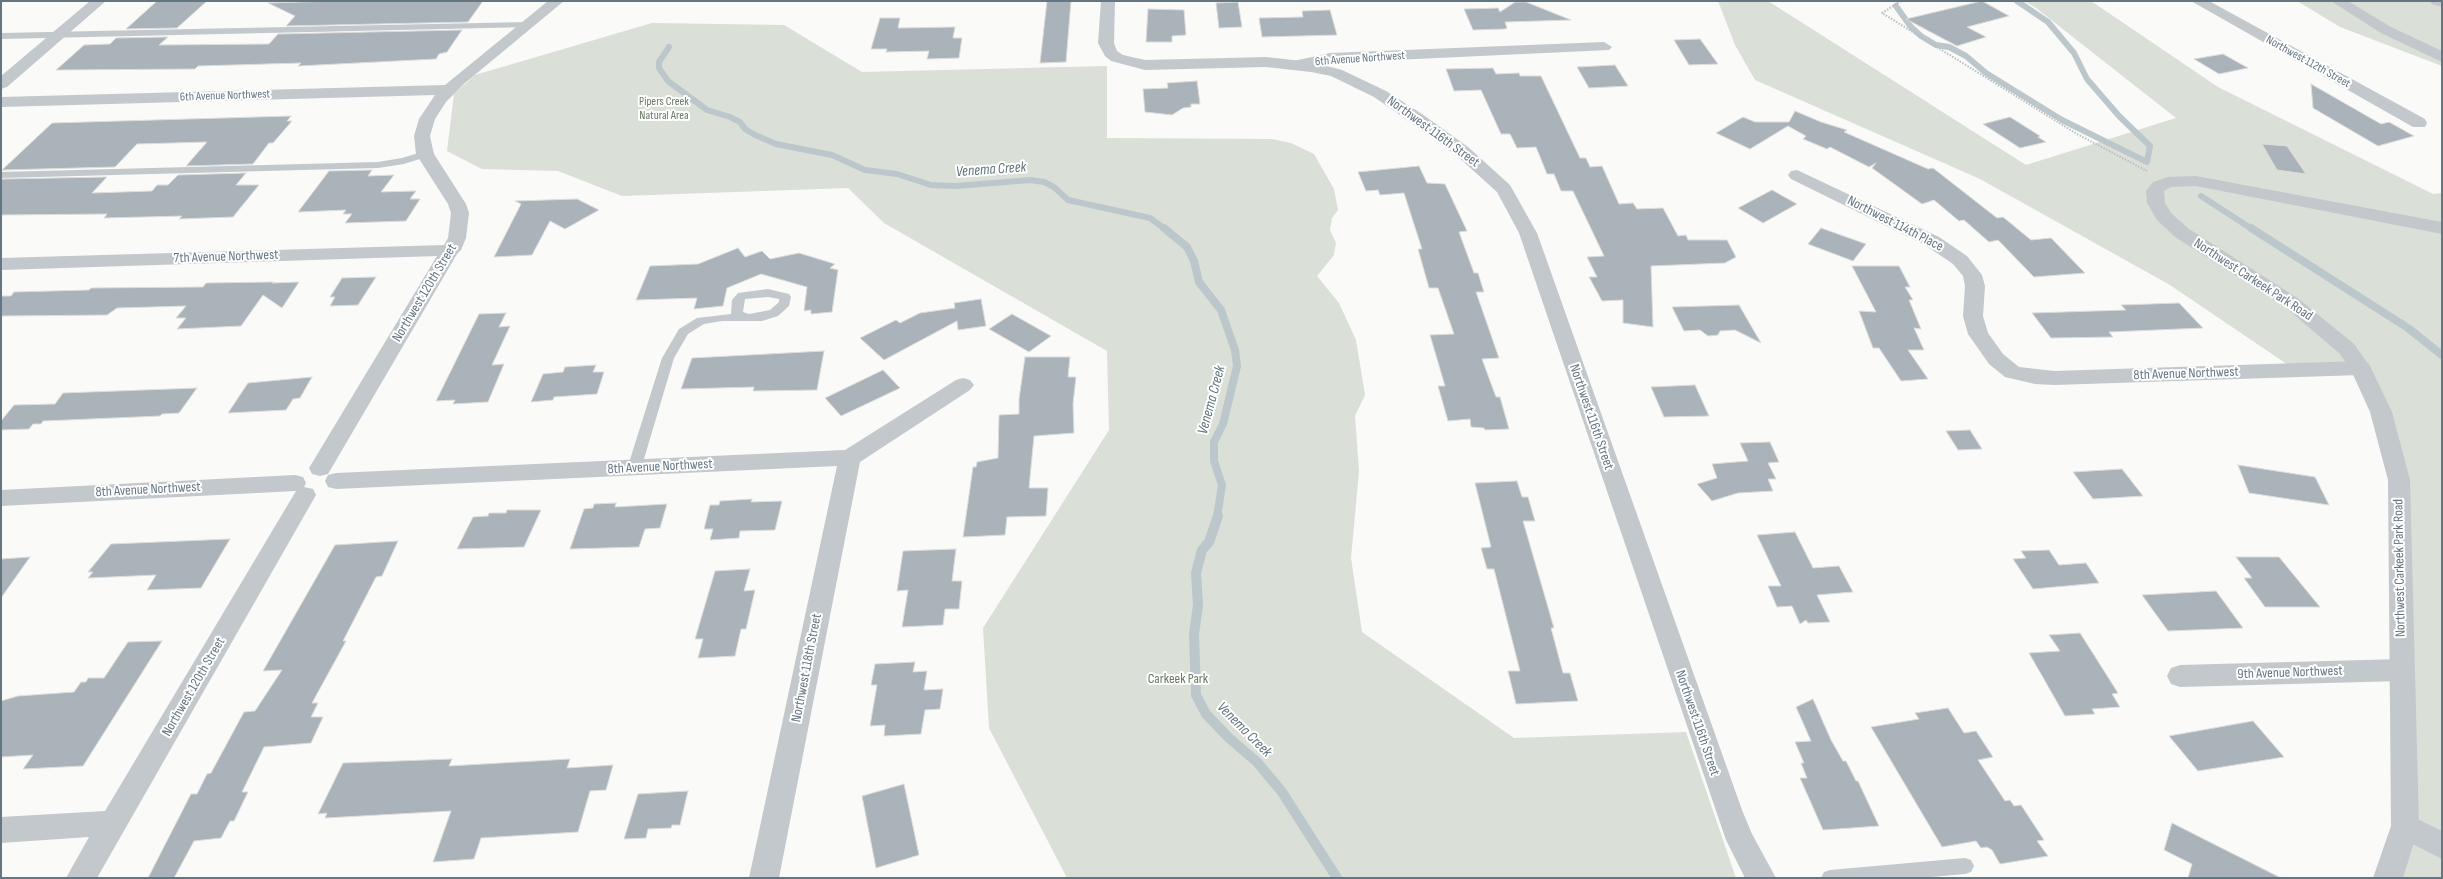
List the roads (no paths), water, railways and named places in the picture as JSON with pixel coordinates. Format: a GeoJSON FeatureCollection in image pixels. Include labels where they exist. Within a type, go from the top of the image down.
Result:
{"type":"FeatureCollection","features":[{"type":"Feature","properties":{"kind":"street"},"geometry":{"type":"LineString","coordinates":[[1,84],[99,1]]}},
{"type":"Feature","properties":{"kind":"street","name":"Northwest 120th Street"},"geometry":{"type":"LineString","coordinates":[[328,474],[452,250],[457,238],[460,213],[457,204],[434,171],[425,154],[422,136],[425,123],[432,110],[449,90],[557,1]]}},
{"type":"Feature","properties":{"kind":"street","name":"6th Avenue Northwest"},"geometry":{"type":"LineString","coordinates":[[1108,1],[1106,43],[1110,53],[1117,58],[1146,65],[1266,62],[1296,65],[1330,58],[1604,47]]}},
{"type":"Feature","properties":{"kind":"street","name":"Northwest 112th Street"},"geometry":{"type":"LineString","coordinates":[[2198,1],[2419,123]]}},
{"type":"Feature","properties":{"kind":"street"},"geometry":{"type":"LineString","coordinates":[[2338,1],[2386,30],[2442,57]]}},
{"type":"Feature","properties":{"kind":"street"},"geometry":{"type":"LineString","coordinates":[[2437,1],[2442,3]]}},
{"type":"Feature","properties":{"kind":"street","name":"Northwest 116th Street"},"geometry":{"type":"LineString","coordinates":[[1296,65],[1340,74],[1380,94],[1472,159],[1498,182],[1515,207],[1535,251],[1581,390],[1728,810],[1740,840],[1761,878]]}},
{"type":"Feature","properties":{"kind":"street","name":"6th Avenue Northwest"},"geometry":{"type":"LineString","coordinates":[[1,102],[449,90]]}},
{"type":"Feature","properties":{"kind":"street","name":"Northwest 114th Place"},"geometry":{"type":"LineString","coordinates":[[1797,175],[1932,241],[1960,260],[1972,275],[1975,286],[1973,316],[1978,334],[1996,359],[2012,372]]}},
{"type":"Feature","properties":{"kind":"street","name":"Northwest Carkeek Park Road"},"geometry":{"type":"LineString","coordinates":[[2405,826],[2401,670],[2399,480],[2382,412],[2361,368],[2347,349],[2306,313],[2194,241],[2172,225],[2159,209],[2154,197],[2155,191],[2159,186],[2168,182],[2196,181],[2219,184],[2442,228]]}},
{"type":"Feature","properties":{"kind":"street","name":"7th Avenue Northwest"},"geometry":{"type":"LineString","coordinates":[[1,264],[452,250]]}},
{"type":"Feature","properties":{"kind":"street","name":"8th Avenue Northwest"},"geometry":{"type":"LineString","coordinates":[[2012,372],[2034,377],[2054,378],[2361,368]]}},
{"type":"Feature","properties":{"kind":"street","name":"8th Avenue Northwest"},"geometry":{"type":"LineString","coordinates":[[1,498],[300,489],[303,474],[634,469],[850,458],[963,385]]}},
{"type":"Feature","properties":{"kind":"street","name":"Northwest 118th Street"},"geometry":{"type":"LineString","coordinates":[[764,878],[850,458]]}},
{"type":"Feature","properties":{"kind":"street","name":"Northwest 120th Street"},"geometry":{"type":"LineString","coordinates":[[81,878],[115,823],[300,489]]}},
{"type":"Feature","properties":{"kind":"street","name":"9th Avenue Northwest"},"geometry":{"type":"LineString","coordinates":[[2180,676],[2401,670]]}},
{"type":"Feature","properties":{"kind":"street"},"geometry":{"type":"LineString","coordinates":[[1,830],[115,823]]}},
{"type":"Feature","properties":{"kind":"street"},"geometry":{"type":"LineString","coordinates":[[2388,878],[2405,826],[2442,846]]}},
{"type":"Feature","properties":{"kind":"lane"},"geometry":{"type":"LineString","coordinates":[[1,36],[528,25]]}},
{"type":"Feature","properties":{"kind":"lane"},"geometry":{"type":"LineString","coordinates":[[1,175],[378,164],[400,162],[425,154]]}},
{"type":"Feature","properties":{"kind":"lane"},"geometry":{"type":"LineString","coordinates":[[634,469],[668,358],[683,332],[701,321],[722,317],[748,318]]}},
{"type":"Feature","properties":{"kind":"lane"},"geometry":{"type":"LineString","coordinates":[[1830,878],[1965,866]]}},
{"type":"Feature","properties":{"kind":"waterway"},"geometry":{"type":"LineString","coordinates":[[1896,6],[1911,27],[1921,36],[1936,45],[1949,47],[1966,56],[1986,73],[2062,120],[2147,162],[2150,146],[2119,116],[2087,79],[2074,53],[2048,22],[2017,1]]}},
{"type":"Feature","properties":{"kind":"waterway","name":"Venema Creek"},"geometry":{"type":"LineString","coordinates":[[669,47],[659,62],[659,68],[668,81],[707,110],[730,117],[740,122],[745,129],[755,135],[776,144],[832,155],[865,170],[897,174],[931,185],[956,186],[1030,180],[1044,182],[1054,187],[1068,200],[1150,218],[1165,229]]}},
{"type":"Feature","properties":{"kind":"waterway"},"geometry":{"type":"LineString","coordinates":[[2201,196],[2252,229]]}},
{"type":"Feature","properties":{"kind":"waterway","name":"Venema Creek"},"geometry":{"type":"LineString","coordinates":[[1164,228],[1187,247],[1194,261],[1199,282],[1221,310],[1235,350],[1237,366],[1223,424],[1214,442],[1214,461],[1222,485],[1217,517]]}},
{"type":"Feature","properties":{"kind":"waterway"},"geometry":{"type":"LineString","coordinates":[[2251,228],[2408,328],[2442,355]]}},
{"type":"Feature","properties":{"kind":"waterway","name":"Venema Creek"},"geometry":{"type":"LineString","coordinates":[[1218,516],[1209,542],[1202,550],[1196,573],[1198,605],[1194,634],[1196,695],[1206,714],[1229,738],[1257,762],[1282,792],[1337,878]]}},
{"type":"Feature","properties":{"kind":"park label","name":"Pipers Creek Natural Area"},"geometry":{"type":"Point","coordinates":[664,109]}},
{"type":"Feature","properties":{"kind":"park label","name":"Carkeek Park"},"geometry":{"type":"Point","coordinates":[1178,679]}}]}
